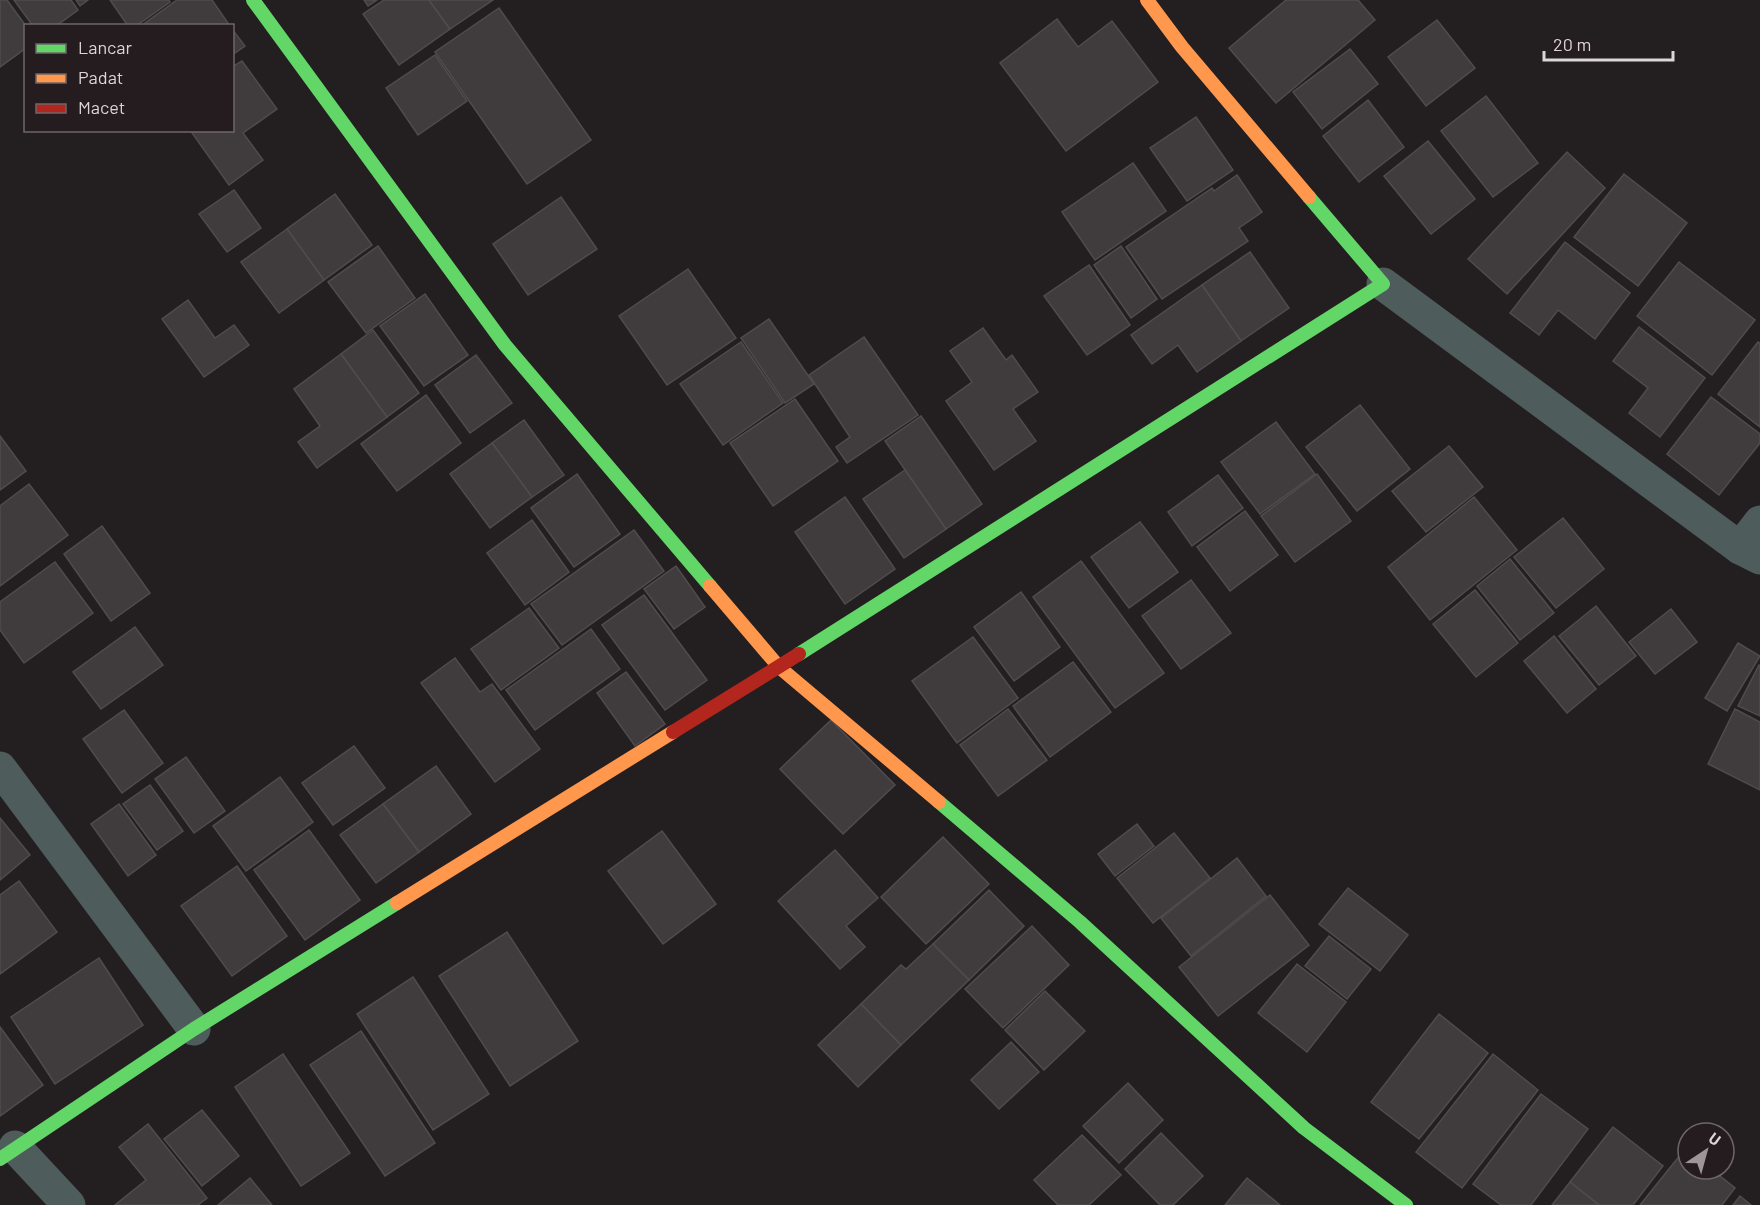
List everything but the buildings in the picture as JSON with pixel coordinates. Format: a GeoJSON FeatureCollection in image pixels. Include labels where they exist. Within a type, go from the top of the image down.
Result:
{"type":"FeatureCollection","features":[{"type":"Feature","properties":{"kind":"street"},"geometry":{"type":"LineString","coordinates":[[253,0],[505,345],[778,667],[1080,922],[1305,1128],[1406,1205]]}},
{"type":"Feature","properties":{"kind":"street"},"geometry":{"type":"LineString","coordinates":[[1147,0],[1182,47],[1383,284],[1750,553],[1760,522]]}},
{"type":"Feature","properties":{"kind":"street"},"geometry":{"type":"LineString","coordinates":[[69,1205],[8,1153],[195,1029],[778,667],[1383,284]]}},
{"type":"Feature","properties":{"kind":"street"},"geometry":{"type":"LineString","coordinates":[[0,768],[195,1029]]}},
{"type":"Feature","properties":{"kind":"traffic: fast"},"geometry":{"type":"LineString","coordinates":[[253,0],[505,345],[710,586]]}},
{"type":"Feature","properties":{"kind":"traffic: fast"},"geometry":{"type":"LineString","coordinates":[[799,654],[1383,284],[1309,197]]}},
{"type":"Feature","properties":{"kind":"traffic: fast"},"geometry":{"type":"LineString","coordinates":[[939,802],[1080,922],[1304,1128],[1406,1205]]}},
{"type":"Feature","properties":{"kind":"traffic: fast"},"geometry":{"type":"LineString","coordinates":[[0,1159],[194,1029],[397,903]]}},
{"type":"Feature","properties":{"kind":"traffic: slow"},"geometry":{"type":"LineString","coordinates":[[1147,0],[1182,47],[1309,197]]}},
{"type":"Feature","properties":{"kind":"traffic: slow"},"geometry":{"type":"LineString","coordinates":[[710,586],[779,667],[939,802]]}},
{"type":"Feature","properties":{"kind":"traffic: slow"},"geometry":{"type":"LineString","coordinates":[[397,903],[673,732]]}},
{"type":"Feature","properties":{"kind":"traffic: jam"},"geometry":{"type":"LineString","coordinates":[[673,732],[799,654]]}}]}
